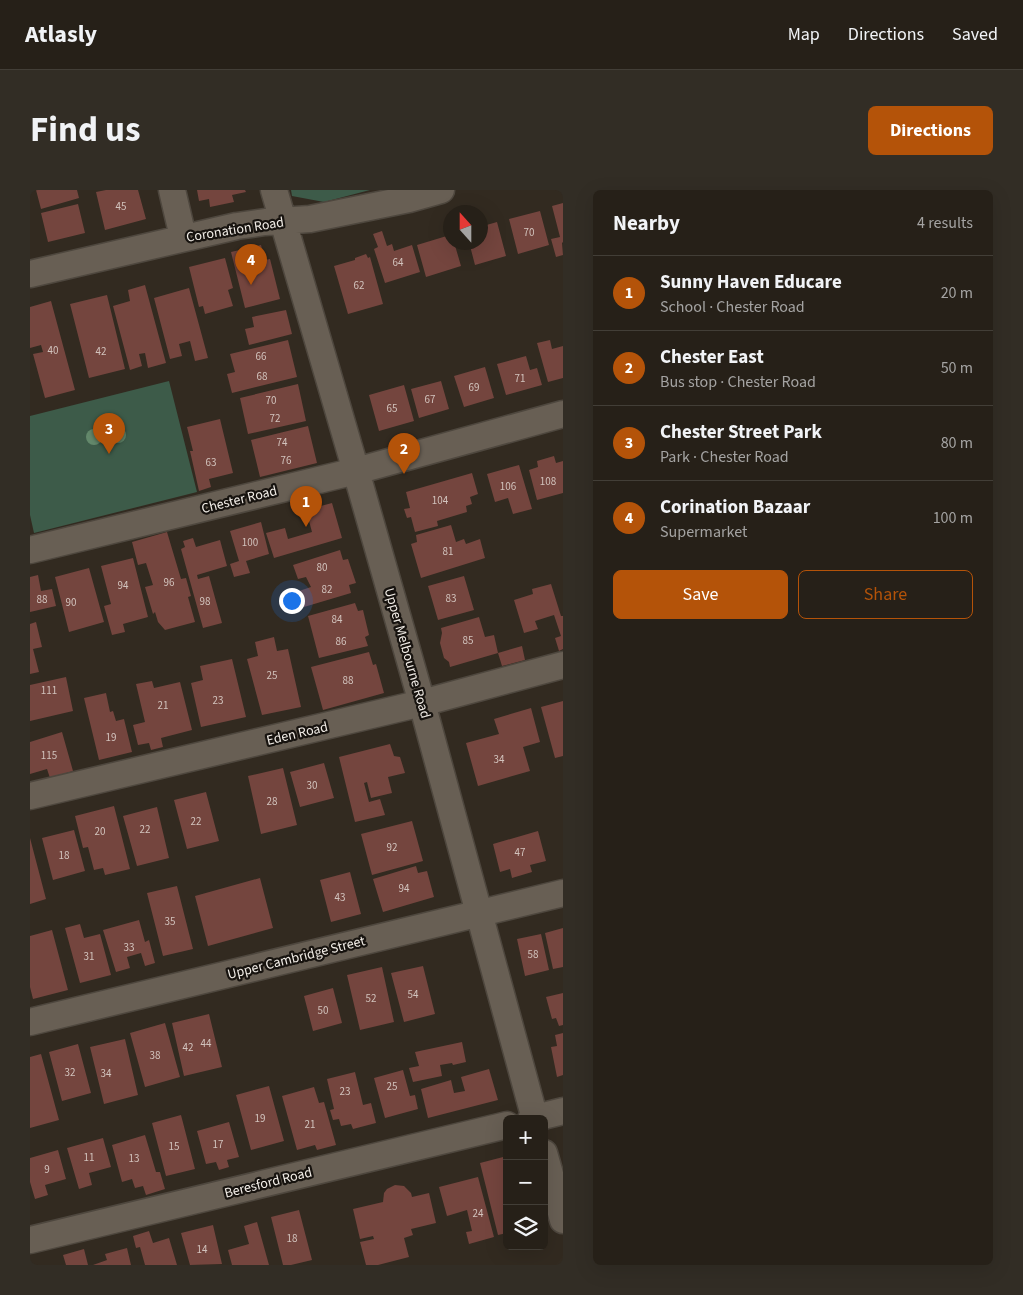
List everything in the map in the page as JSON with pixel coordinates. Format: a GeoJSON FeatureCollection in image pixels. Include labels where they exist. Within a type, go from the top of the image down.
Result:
{"type":"FeatureCollection","features":[{"type":"Feature","properties":{"kind":"street"},"geometry":{"type":"LineString","coordinates":[[172,190],[183,237]]}},
{"type":"Feature","properties":{"kind":"street","name":"Upper Melbourne Road"},"geometry":{"type":"LineString","coordinates":[[274,190],[422,703],[532,1115]]}},
{"type":"Feature","properties":{"kind":"street","name":"Coronation Road"},"geometry":{"type":"LineString","coordinates":[[30,272],[237,226],[282,220],[310,219],[409,199],[441,190]]}},
{"type":"Feature","properties":{"kind":"street","name":"Chester Road"},"geometry":{"type":"LineString","coordinates":[[30,550],[356,471],[563,414]]}},
{"type":"Feature","properties":{"kind":"street","name":"Eden Road"},"geometry":{"type":"LineString","coordinates":[[30,796],[422,703],[563,665]]}},
{"type":"Feature","properties":{"kind":"street","name":"Upper Cambridge Street"},"geometry":{"type":"LineString","coordinates":[[30,1022],[563,893]]}},
{"type":"Feature","properties":{"kind":"street"},"geometry":{"type":"LineString","coordinates":[[548,1115],[563,1112]]}},
{"type":"Feature","properties":{"kind":"street","name":"Beresford Road"},"geometry":{"type":"LineString","coordinates":[[30,1240],[503,1126]]}},
{"type":"Feature","properties":{"kind":"street"},"geometry":{"type":"LineString","coordinates":[[546,1160],[563,1220]]}},
{"type":"Feature","properties":{"kind":"green space"},"geometry":{"type":"Polygon","coordinates":[[[291,190],[370,190],[324,202],[292,196],[291,190]]]}},
{"type":"Feature","properties":{"kind":"green space"},"geometry":{"type":"Polygon","coordinates":[[[169,381],[197,492],[34,533],[30,515],[30,416],[169,381]]]}},
{"type":"Feature","properties":{"kind":"building"},"geometry":{"type":"Polygon","coordinates":[[[36,190],[77,190],[79,198],[41,209],[36,190]]]}},
{"type":"Feature","properties":{"kind":"building"},"geometry":{"type":"Polygon","coordinates":[[[106,190],[138,190],[146,219],[105,230],[96,192],[106,190]]]}},
{"type":"Feature","properties":{"kind":"building"},"geometry":{"type":"Polygon","coordinates":[[[197,190],[245,190],[246,192],[232,195],[234,202],[210,207],[209,199],[199,201],[197,190]]]}},
{"type":"Feature","properties":{"kind":"building"},"geometry":{"type":"Polygon","coordinates":[[[563,203],[563,255],[556,257],[551,239],[560,237],[552,206],[563,203]]]}},
{"type":"Feature","properties":{"kind":"building"},"geometry":{"type":"Polygon","coordinates":[[[78,204],[85,233],[48,242],[41,213],[78,204]]]}},
{"type":"Feature","properties":{"kind":"building"},"geometry":{"type":"Polygon","coordinates":[[[540,211],[549,245],[518,254],[509,219],[540,211]]]}},
{"type":"Feature","properties":{"kind":"building"},"geometry":{"type":"Polygon","coordinates":[[[497,222],[506,256],[475,265],[471,250],[488,250],[488,225],[497,222]]]}},
{"type":"Feature","properties":{"kind":"building"},"geometry":{"type":"Polygon","coordinates":[[[382,231],[387,246],[392,244],[394,251],[412,245],[420,272],[385,283],[374,249],[378,247],[373,234],[382,231]]]}},
{"type":"Feature","properties":{"kind":"building"},"geometry":{"type":"Polygon","coordinates":[[[443,237],[443,250],[456,250],[461,266],[426,277],[417,245],[443,237]]]}},
{"type":"Feature","properties":{"kind":"building"},"geometry":{"type":"Polygon","coordinates":[[[261,245],[265,260],[270,259],[280,299],[245,308],[231,252],[261,245]]]}},
{"type":"Feature","properties":{"kind":"building"},"geometry":{"type":"Polygon","coordinates":[[[366,254],[368,258],[370,257],[383,304],[348,314],[334,266],[355,260],[355,258],[366,254]]]}},
{"type":"Feature","properties":{"kind":"building"},"geometry":{"type":"Polygon","coordinates":[[[225,258],[233,288],[228,290],[233,306],[205,314],[203,306],[199,307],[189,267],[225,258]]]}},
{"type":"Feature","properties":{"kind":"building"},"geometry":{"type":"Polygon","coordinates":[[[145,285],[166,363],[148,368],[145,353],[139,354],[142,366],[130,370],[113,306],[130,301],[128,290],[145,285]]]}},
{"type":"Feature","properties":{"kind":"building"},"geometry":{"type":"Polygon","coordinates":[[[189,288],[208,358],[195,361],[190,341],[179,344],[182,356],[170,359],[154,298],[189,288]]]}},
{"type":"Feature","properties":{"kind":"building"},"geometry":{"type":"Polygon","coordinates":[[[107,295],[125,369],[89,378],[70,304],[107,295]]]}},
{"type":"Feature","properties":{"kind":"building"},"geometry":{"type":"Polygon","coordinates":[[[51,301],[75,390],[45,398],[33,354],[43,352],[41,345],[30,348],[30,307],[51,301]]]}},
{"type":"Feature","properties":{"kind":"building"},"geometry":{"type":"Polygon","coordinates":[[[286,310],[292,334],[249,345],[245,329],[254,327],[252,317],[286,310]]]}},
{"type":"Feature","properties":{"kind":"building"},"geometry":{"type":"Polygon","coordinates":[[[288,340],[297,377],[232,393],[227,374],[235,372],[230,354],[288,340]]]}},
{"type":"Feature","properties":{"kind":"building"},"geometry":{"type":"Polygon","coordinates":[[[550,340],[552,349],[563,346],[563,378],[548,382],[537,343],[550,340]]]}},
{"type":"Feature","properties":{"kind":"building"},"geometry":{"type":"Polygon","coordinates":[[[526,356],[530,370],[537,368],[542,385],[506,395],[497,364],[526,356]]]}},
{"type":"Feature","properties":{"kind":"building"},"geometry":{"type":"Polygon","coordinates":[[[485,367],[494,398],[464,407],[454,376],[485,367]]]}},
{"type":"Feature","properties":{"kind":"building"},"geometry":{"type":"Polygon","coordinates":[[[441,381],[449,409],[419,418],[411,389],[441,381]]]}},
{"type":"Feature","properties":{"kind":"building"},"geometry":{"type":"Polygon","coordinates":[[[298,384],[306,421],[248,434],[240,398],[298,384]]]}},
{"type":"Feature","properties":{"kind":"building"},"geometry":{"type":"Polygon","coordinates":[[[404,385],[414,421],[379,431],[369,395],[404,385]]]}},
{"type":"Feature","properties":{"kind":"building"},"geometry":{"type":"Polygon","coordinates":[[[220,419],[233,473],[209,479],[211,487],[199,491],[187,427],[220,419]]]}},
{"type":"Feature","properties":{"kind":"building"},"geometry":{"type":"Polygon","coordinates":[[[308,426],[317,463],[260,477],[251,440],[308,426]]]}},
{"type":"Feature","properties":{"kind":"building"},"geometry":{"type":"Polygon","coordinates":[[[554,456],[556,463],[563,461],[563,493],[537,500],[529,470],[538,467],[537,461],[554,456]]]}},
{"type":"Feature","properties":{"kind":"building"},"geometry":{"type":"Polygon","coordinates":[[[519,465],[532,509],[513,514],[508,498],[495,502],[487,474],[519,465]]]}},
{"type":"Feature","properties":{"kind":"building"},"geometry":{"type":"Polygon","coordinates":[[[472,473],[478,494],[470,497],[472,504],[466,506],[467,512],[437,521],[438,526],[415,532],[411,517],[407,518],[404,509],[410,508],[406,492],[472,473]]]}},
{"type":"Feature","properties":{"kind":"building"},"geometry":{"type":"Polygon","coordinates":[[[332,503],[342,538],[274,558],[266,533],[285,528],[288,539],[312,532],[306,510],[332,503]]]}},
{"type":"Feature","properties":{"kind":"building"},"geometry":{"type":"Polygon","coordinates":[[[261,522],[269,554],[246,561],[250,573],[234,577],[230,564],[239,561],[230,531],[261,522]]]}},
{"type":"Feature","properties":{"kind":"building"},"geometry":{"type":"Polygon","coordinates":[[[451,525],[456,542],[464,539],[466,544],[480,539],[485,558],[421,578],[411,544],[417,542],[416,535],[451,525]]]}},
{"type":"Feature","properties":{"kind":"building"},"geometry":{"type":"Polygon","coordinates":[[[167,532],[181,579],[186,578],[191,596],[188,597],[195,622],[165,630],[158,622],[155,612],[153,614],[145,587],[153,585],[146,563],[138,565],[132,542],[167,532]]]}},
{"type":"Feature","properties":{"kind":"building"},"geometry":{"type":"Polygon","coordinates":[[[193,538],[196,547],[220,540],[227,566],[197,575],[198,579],[209,576],[222,623],[203,628],[181,549],[185,547],[183,541],[193,538]]]}},
{"type":"Feature","properties":{"kind":"building"},"geometry":{"type":"Polygon","coordinates":[[[340,550],[343,560],[348,559],[356,583],[349,585],[351,593],[304,607],[299,591],[311,587],[306,577],[298,579],[293,565],[340,550]]]}},
{"type":"Feature","properties":{"kind":"building"},"geometry":{"type":"Polygon","coordinates":[[[133,558],[148,617],[123,624],[125,632],[112,635],[104,606],[111,604],[101,566],[133,558]]]}},
{"type":"Feature","properties":{"kind":"building"},"geometry":{"type":"Polygon","coordinates":[[[89,568],[104,622],[69,632],[55,577],[89,568]]]}},
{"type":"Feature","properties":{"kind":"building"},"geometry":{"type":"Polygon","coordinates":[[[38,575],[41,591],[52,589],[56,606],[30,612],[30,577],[38,575]]]}},
{"type":"Feature","properties":{"kind":"building"},"geometry":{"type":"Polygon","coordinates":[[[464,576],[474,610],[438,620],[428,586],[464,576]]]}},
{"type":"Feature","properties":{"kind":"building"},"geometry":{"type":"Polygon","coordinates":[[[551,584],[561,616],[563,616],[563,649],[559,651],[555,638],[561,636],[554,615],[535,621],[538,629],[524,633],[514,600],[533,594],[532,589],[551,584]]]}},
{"type":"Feature","properties":{"kind":"building"},"geometry":{"type":"Polygon","coordinates":[[[355,603],[358,611],[363,610],[369,635],[365,637],[368,646],[319,658],[308,616],[355,603]]]}},
{"type":"Feature","properties":{"kind":"building"},"geometry":{"type":"Polygon","coordinates":[[[479,617],[485,637],[494,635],[498,653],[450,667],[449,662],[444,658],[440,643],[441,628],[479,617]]]}},
{"type":"Feature","properties":{"kind":"building"},"geometry":{"type":"Polygon","coordinates":[[[36,622],[42,647],[33,649],[39,672],[30,674],[30,624],[36,622]]]}},
{"type":"Feature","properties":{"kind":"building"},"geometry":{"type":"Polygon","coordinates":[[[274,637],[277,651],[288,649],[301,707],[262,715],[247,659],[258,656],[255,642],[274,637]]]}},
{"type":"Feature","properties":{"kind":"building"},"geometry":{"type":"Polygon","coordinates":[[[522,646],[525,660],[502,666],[498,653],[522,646]]]}},
{"type":"Feature","properties":{"kind":"building"},"geometry":{"type":"Polygon","coordinates":[[[369,652],[373,665],[376,664],[384,693],[323,710],[311,667],[369,652]]]}},
{"type":"Feature","properties":{"kind":"building"},"geometry":{"type":"Polygon","coordinates":[[[232,659],[246,717],[201,727],[191,683],[203,680],[200,666],[232,659]]]}},
{"type":"Feature","properties":{"kind":"building"},"geometry":{"type":"Polygon","coordinates":[[[66,677],[73,711],[30,721],[30,685],[66,677]]]}},
{"type":"Feature","properties":{"kind":"building"},"geometry":{"type":"Polygon","coordinates":[[[152,681],[154,688],[180,682],[192,730],[161,738],[163,747],[151,750],[149,743],[138,745],[133,725],[145,722],[136,684],[152,681]]]}},
{"type":"Feature","properties":{"kind":"building"},"geometry":{"type":"Polygon","coordinates":[[[106,693],[110,712],[113,711],[116,721],[124,719],[132,752],[99,760],[84,698],[106,693]]]}},
{"type":"Feature","properties":{"kind":"building"},"geometry":{"type":"Polygon","coordinates":[[[563,701],[563,756],[555,758],[541,707],[563,701]]]}},
{"type":"Feature","properties":{"kind":"building"},"geometry":{"type":"Polygon","coordinates":[[[531,708],[540,742],[523,747],[530,771],[478,786],[466,743],[499,734],[494,719],[531,708]]]}},
{"type":"Feature","properties":{"kind":"building"},"geometry":{"type":"Polygon","coordinates":[[[62,732],[73,771],[50,778],[47,769],[30,774],[30,742],[62,732]]]}},
{"type":"Feature","properties":{"kind":"building"},"geometry":{"type":"Polygon","coordinates":[[[390,744],[394,756],[400,757],[405,773],[388,777],[392,793],[371,798],[367,782],[364,783],[369,802],[380,799],[385,815],[355,822],[339,757],[390,744]]]}},
{"type":"Feature","properties":{"kind":"building"},"geometry":{"type":"Polygon","coordinates":[[[324,763],[334,798],[300,807],[290,772],[324,763]]]}},
{"type":"Feature","properties":{"kind":"building"},"geometry":{"type":"Polygon","coordinates":[[[283,768],[297,825],[261,834],[248,776],[283,768]]]}},
{"type":"Feature","properties":{"kind":"building"},"geometry":{"type":"Polygon","coordinates":[[[206,792],[219,841],[187,849],[174,800],[206,792]]]}},
{"type":"Feature","properties":{"kind":"building"},"geometry":{"type":"Polygon","coordinates":[[[114,806],[130,869],[105,875],[103,868],[94,870],[88,847],[83,848],[75,816],[114,806]]]}},
{"type":"Feature","properties":{"kind":"building"},"geometry":{"type":"Polygon","coordinates":[[[157,807],[169,858],[137,866],[123,816],[157,807]]]}},
{"type":"Feature","properties":{"kind":"building"},"geometry":{"type":"Polygon","coordinates":[[[412,821],[423,861],[372,875],[361,834],[412,821]]]}},
{"type":"Feature","properties":{"kind":"building"},"geometry":{"type":"Polygon","coordinates":[[[74,830],[85,871],[53,880],[42,838],[74,830]]]}},
{"type":"Feature","properties":{"kind":"building"},"geometry":{"type":"Polygon","coordinates":[[[538,831],[546,861],[530,865],[532,872],[512,878],[510,869],[500,872],[493,844],[538,831]]]}},
{"type":"Feature","properties":{"kind":"building"},"geometry":{"type":"Polygon","coordinates":[[[30,838],[46,899],[30,904],[30,838]]]}},
{"type":"Feature","properties":{"kind":"building"},"geometry":{"type":"Polygon","coordinates":[[[416,866],[418,873],[427,871],[434,897],[383,912],[373,879],[416,866]]]}},
{"type":"Feature","properties":{"kind":"building"},"geometry":{"type":"Polygon","coordinates":[[[350,872],[361,914],[331,922],[320,880],[350,872]]]}},
{"type":"Feature","properties":{"kind":"building"},"geometry":{"type":"Polygon","coordinates":[[[260,878],[273,928],[208,946],[195,896],[260,878]]]}},
{"type":"Feature","properties":{"kind":"building"},"geometry":{"type":"Polygon","coordinates":[[[177,886],[193,949],[163,956],[147,893],[177,886]]]}},
{"type":"Feature","properties":{"kind":"building"},"geometry":{"type":"Polygon","coordinates":[[[139,920],[145,942],[149,940],[155,963],[145,966],[141,953],[127,957],[130,968],[116,972],[103,930],[139,920]]]}},
{"type":"Feature","properties":{"kind":"building"},"geometry":{"type":"Polygon","coordinates":[[[80,924],[84,938],[100,934],[111,975],[80,983],[65,928],[80,924]]]}},
{"type":"Feature","properties":{"kind":"building"},"geometry":{"type":"Polygon","coordinates":[[[563,928],[563,967],[553,969],[545,933],[563,928]]]}},
{"type":"Feature","properties":{"kind":"building"},"geometry":{"type":"Polygon","coordinates":[[[52,930],[68,990],[33,999],[30,987],[30,936],[52,930]]]}},
{"type":"Feature","properties":{"kind":"building"},"geometry":{"type":"Polygon","coordinates":[[[541,934],[549,970],[525,976],[517,939],[541,934]]]}},
{"type":"Feature","properties":{"kind":"building"},"geometry":{"type":"Polygon","coordinates":[[[423,966],[435,1014],[404,1022],[391,973],[423,966]]]}},
{"type":"Feature","properties":{"kind":"building"},"geometry":{"type":"Polygon","coordinates":[[[382,967],[394,1022],[360,1030],[347,975],[382,967]]]}},
{"type":"Feature","properties":{"kind":"building"},"geometry":{"type":"Polygon","coordinates":[[[333,988],[342,1023],[313,1031],[304,996],[333,988]]]}},
{"type":"Feature","properties":{"kind":"building"},"geometry":{"type":"Polygon","coordinates":[[[563,993],[563,1025],[559,1026],[556,1018],[552,1019],[546,997],[563,993]]]}},
{"type":"Feature","properties":{"kind":"building"},"geometry":{"type":"Polygon","coordinates":[[[209,1014],[222,1067],[184,1076],[172,1023],[209,1014]]]}},
{"type":"Feature","properties":{"kind":"building"},"geometry":{"type":"Polygon","coordinates":[[[165,1023],[180,1077],[145,1087],[130,1033],[165,1023]]]}},
{"type":"Feature","properties":{"kind":"building"},"geometry":{"type":"Polygon","coordinates":[[[563,1033],[563,1075],[557,1077],[551,1047],[557,1046],[555,1035],[563,1033]]]}},
{"type":"Feature","properties":{"kind":"building"},"geometry":{"type":"Polygon","coordinates":[[[125,1039],[138,1095],[104,1104],[90,1047],[125,1039]]]}},
{"type":"Feature","properties":{"kind":"building"},"geometry":{"type":"Polygon","coordinates":[[[462,1042],[466,1062],[440,1065],[442,1076],[413,1082],[409,1068],[419,1066],[415,1052],[462,1042]]]}},
{"type":"Feature","properties":{"kind":"building"},"geometry":{"type":"Polygon","coordinates":[[[78,1044],[91,1093],[62,1101],[49,1052],[78,1044]]]}},
{"type":"Feature","properties":{"kind":"building"},"geometry":{"type":"Polygon","coordinates":[[[41,1054],[59,1120],[30,1128],[30,1057],[41,1054]]]}},
{"type":"Feature","properties":{"kind":"building"},"geometry":{"type":"Polygon","coordinates":[[[489,1069],[498,1100],[428,1118],[421,1089],[451,1080],[454,1093],[465,1091],[461,1077],[489,1069]]]}},
{"type":"Feature","properties":{"kind":"building"},"geometry":{"type":"Polygon","coordinates":[[[403,1070],[410,1096],[415,1095],[418,1109],[385,1118],[374,1078],[403,1070]]]}},
{"type":"Feature","properties":{"kind":"building"},"geometry":{"type":"Polygon","coordinates":[[[355,1072],[363,1105],[371,1103],[376,1123],[353,1129],[351,1124],[341,1126],[339,1119],[333,1120],[330,1110],[334,1109],[327,1079],[355,1072]]]}},
{"type":"Feature","properties":{"kind":"building"},"geometry":{"type":"Polygon","coordinates":[[[269,1086],[284,1141],[251,1150],[236,1095],[269,1086]]]}},
{"type":"Feature","properties":{"kind":"building"},"geometry":{"type":"Polygon","coordinates":[[[314,1087],[319,1103],[324,1102],[336,1145],[317,1150],[315,1145],[297,1150],[282,1096],[314,1087]]]}},
{"type":"Feature","properties":{"kind":"building"},"geometry":{"type":"Polygon","coordinates":[[[181,1115],[195,1169],[166,1176],[152,1123],[181,1115]]]}},
{"type":"Feature","properties":{"kind":"building"},"geometry":{"type":"Polygon","coordinates":[[[229,1122],[239,1157],[227,1160],[229,1167],[219,1170],[216,1162],[206,1164],[197,1131],[229,1122]]]}},
{"type":"Feature","properties":{"kind":"building"},"geometry":{"type":"Polygon","coordinates":[[[145,1135],[156,1172],[160,1172],[165,1189],[146,1195],[143,1186],[135,1188],[132,1179],[122,1182],[112,1145],[145,1135]]]}},
{"type":"Feature","properties":{"kind":"building"},"geometry":{"type":"Polygon","coordinates":[[[103,1138],[111,1167],[89,1173],[92,1185],[79,1189],[67,1148],[103,1138]]]}},
{"type":"Feature","properties":{"kind":"building"},"geometry":{"type":"Polygon","coordinates":[[[58,1150],[66,1179],[45,1185],[48,1195],[35,1199],[30,1182],[30,1158],[58,1150]]]}},
{"type":"Feature","properties":{"kind":"building"},"geometry":{"type":"Polygon","coordinates":[[[503,1157],[503,1234],[498,1235],[480,1163],[503,1157]]]}},
{"type":"Feature","properties":{"kind":"building"},"geometry":{"type":"Polygon","coordinates":[[[478,1177],[494,1237],[469,1244],[466,1232],[472,1231],[467,1210],[447,1216],[439,1187],[478,1177]]]}},
{"type":"Feature","properties":{"kind":"building"},"geometry":{"type":"Polygon","coordinates":[[[395,1185],[404,1186],[411,1193],[412,1197],[429,1193],[436,1223],[411,1229],[413,1235],[404,1238],[409,1257],[378,1265],[366,1265],[360,1242],[374,1239],[373,1236],[360,1239],[353,1209],[383,1202],[384,1193],[395,1185]]]}},
{"type":"Feature","properties":{"kind":"building"},"geometry":{"type":"Polygon","coordinates":[[[299,1210],[312,1260],[283,1265],[271,1217],[299,1210]]]}},
{"type":"Feature","properties":{"kind":"building"},"geometry":{"type":"Polygon","coordinates":[[[257,1222],[269,1265],[232,1265],[228,1250],[249,1244],[244,1226],[257,1222]]]}},
{"type":"Feature","properties":{"kind":"building"},"geometry":{"type":"Polygon","coordinates":[[[213,1225],[222,1264],[190,1265],[181,1233],[213,1225]]]}},
{"type":"Feature","properties":{"kind":"building"},"geometry":{"type":"Polygon","coordinates":[[[149,1231],[153,1243],[169,1238],[177,1265],[145,1265],[140,1247],[136,1248],[133,1236],[149,1231]]]}},
{"type":"Feature","properties":{"kind":"building"},"geometry":{"type":"Polygon","coordinates":[[[127,1248],[131,1265],[93,1265],[107,1260],[105,1254],[127,1248]]]}},
{"type":"Feature","properties":{"kind":"building"},"geometry":{"type":"Polygon","coordinates":[[[84,1249],[88,1265],[66,1265],[63,1255],[84,1249]]]}},
{"type":"Feature","properties":{"kind":"place","name":"Corination Bazaar"},"geometry":{"type":"Point","coordinates":[251,285]}},
{"type":"Feature","properties":{"kind":"place","name":"Chester Street Park"},"geometry":{"type":"Point","coordinates":[109,454]}},
{"type":"Feature","properties":{"kind":"place","name":"Chester East"},"geometry":{"type":"Point","coordinates":[404,474]}},
{"type":"Feature","properties":{"kind":"place","name":"Sunny Haven Educare"},"geometry":{"type":"Point","coordinates":[306,527]}}]}
